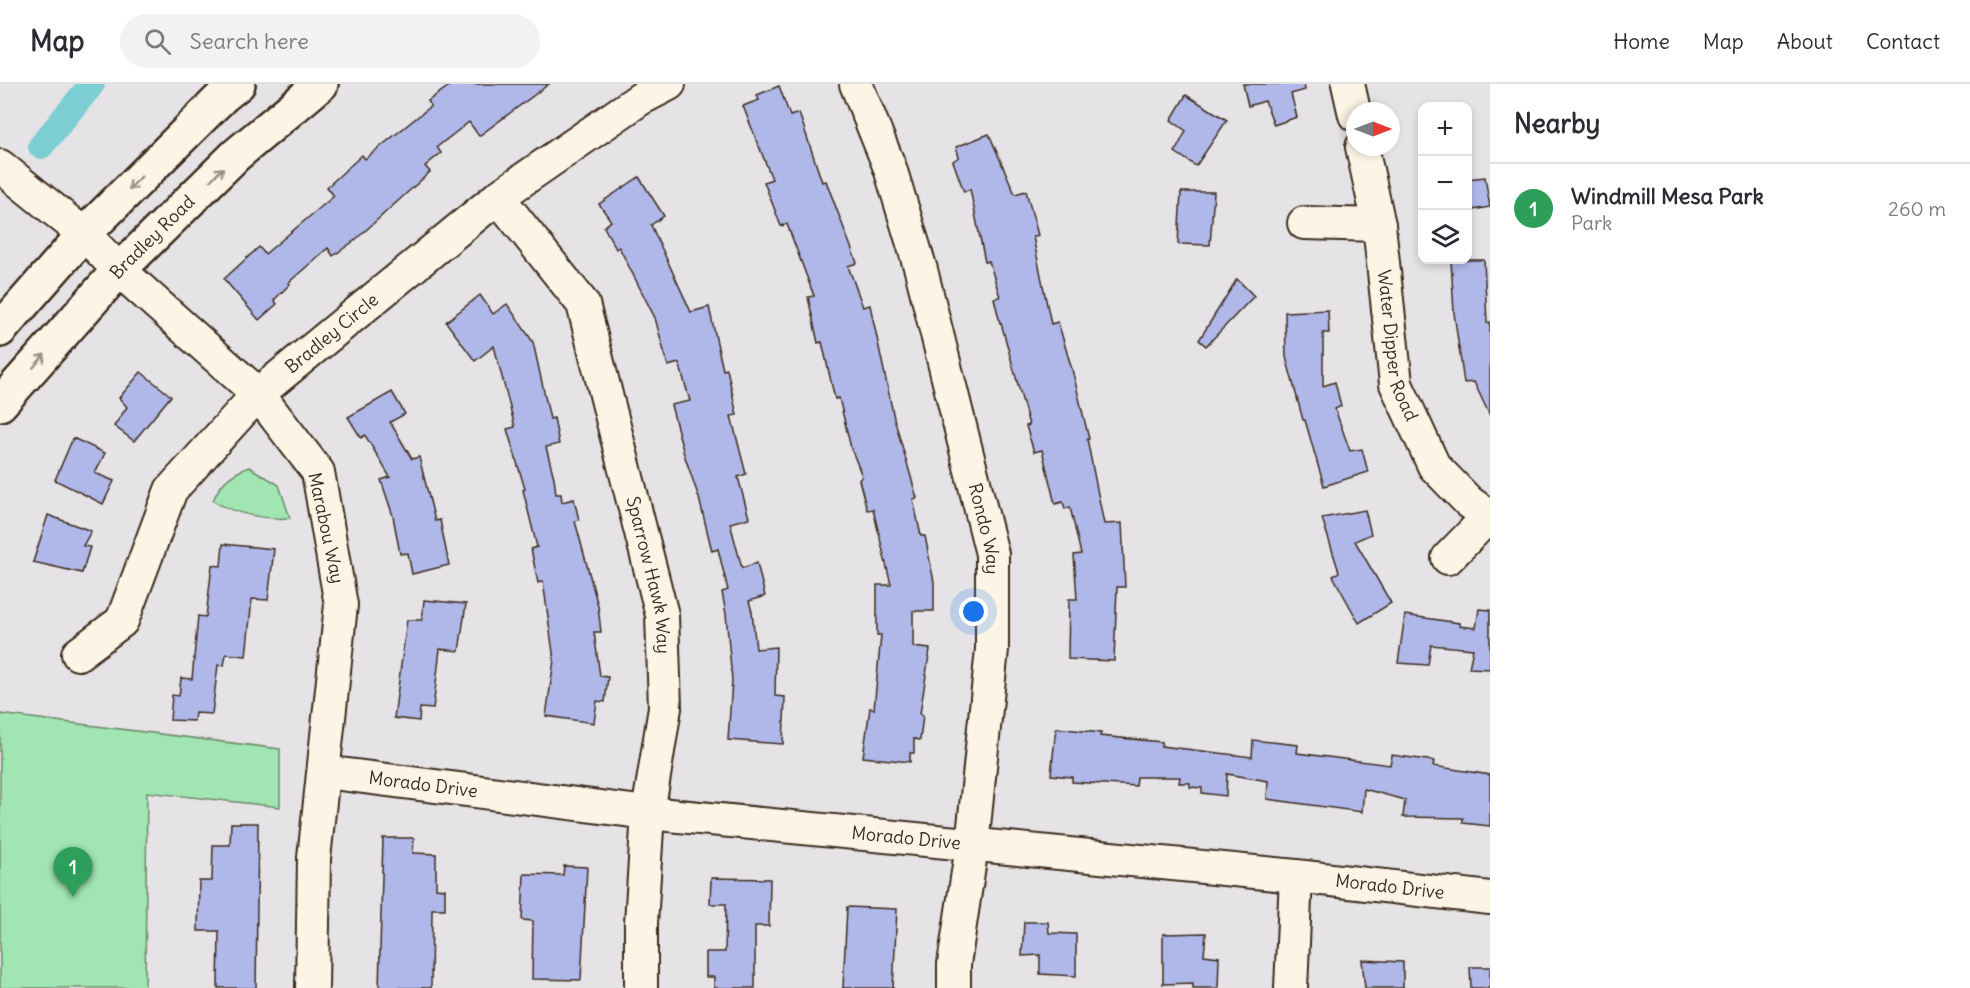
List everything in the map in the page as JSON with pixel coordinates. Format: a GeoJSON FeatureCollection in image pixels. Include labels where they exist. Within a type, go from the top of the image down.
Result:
{"type":"FeatureCollection","features":[{"type":"Feature","properties":{"kind":"main road"},"geometry":{"type":"LineString","coordinates":[[0,330],[84,234],[223,96],[238,84]]}},
{"type":"Feature","properties":{"kind":"main road","name":"Bradley Road"},"geometry":{"type":"LineString","coordinates":[[0,404],[118,270],[236,155],[321,84]]}},
{"type":"Feature","properties":{"kind":"street","name":"Bradley Circle"},"geometry":{"type":"LineString","coordinates":[[78,654],[122,621],[171,490],[258,394],[498,198],[640,99],[669,84]]}},
{"type":"Feature","properties":{"kind":"street","name":"Rondo Way"},"geometry":{"type":"LineString","coordinates":[[856,84],[890,168],[921,270],[992,554],[992,650],[972,846],[954,964],[954,988]]}},
{"type":"Feature","properties":{"kind":"street"},"geometry":{"type":"LineString","coordinates":[[1348,84],[1352,102]]}},
{"type":"Feature","properties":{"kind":"street","name":"Water Dipper Road"},"geometry":{"type":"LineString","coordinates":[[1364,156],[1379,225],[1396,384],[1434,466],[1469,502],[1489,517]]}},
{"type":"Feature","properties":{"kind":"street","name":"Marabou Way"},"geometry":{"type":"LineString","coordinates":[[0,166],[84,234],[118,270],[258,394],[318,472],[341,605],[314,858],[312,988]]}},
{"type":"Feature","properties":{"kind":"street","name":"Sparrow Hawk Way"},"geometry":{"type":"LineString","coordinates":[[498,198],[583,304],[662,615],[665,708],[648,813],[641,923],[641,988]]}},
{"type":"Feature","properties":{"kind":"street"},"geometry":{"type":"LineString","coordinates":[[1304,223],[1379,225]]}},
{"type":"Feature","properties":{"kind":"street"},"geometry":{"type":"LineString","coordinates":[[1448,558],[1489,517]]}},
{"type":"Feature","properties":{"kind":"street","name":"Morado Drive"},"geometry":{"type":"LineString","coordinates":[[324,772],[648,813],[1296,876],[1490,898]]}},
{"type":"Feature","properties":{"kind":"street"},"geometry":{"type":"LineString","coordinates":[[1291,988],[1296,876]]}},
{"type":"Feature","properties":{"kind":"green space"},"geometry":{"type":"Polygon","coordinates":[[[249,467],[279,485],[290,518],[250,515],[213,501],[227,480],[237,472],[249,467]]]}},
{"type":"Feature","properties":{"kind":"green space"},"geometry":{"type":"Polygon","coordinates":[[[0,714],[280,749],[280,807],[147,792],[145,988],[0,988],[0,714]]]}},
{"type":"Feature","properties":{"kind":"building"},"geometry":{"type":"Polygon","coordinates":[[[452,84],[549,84],[479,136],[469,122],[437,147],[441,153],[425,166],[430,172],[354,241],[333,256],[328,248],[288,283],[290,284],[274,300],[277,304],[259,320],[224,279],[259,247],[265,254],[334,196],[327,187],[362,155],[365,159],[431,106],[428,101],[452,84]]]}},
{"type":"Feature","properties":{"kind":"building"},"geometry":{"type":"Polygon","coordinates":[[[1243,84],[1304,84],[1305,90],[1291,94],[1297,117],[1274,125],[1265,101],[1248,106],[1243,84]]]}},
{"type":"Feature","properties":{"kind":"building"},"geometry":{"type":"Polygon","coordinates":[[[779,86],[790,116],[799,113],[822,182],[826,181],[857,263],[848,266],[863,307],[870,305],[894,418],[917,498],[913,499],[921,536],[925,536],[934,582],[934,611],[913,611],[913,647],[930,649],[920,714],[923,715],[920,740],[914,739],[914,753],[910,753],[910,762],[863,757],[870,708],[874,709],[881,635],[877,635],[877,585],[891,585],[873,509],[867,510],[859,480],[862,476],[851,448],[839,398],[835,399],[822,342],[818,343],[808,297],[814,296],[787,224],[781,226],[764,182],[772,179],[743,106],[759,100],[757,95],[779,86]]]}},
{"type":"Feature","properties":{"kind":"building"},"geometry":{"type":"Polygon","coordinates":[[[1186,95],[1227,120],[1196,166],[1175,152],[1186,131],[1171,120],[1186,95]]]}},
{"type":"Feature","properties":{"kind":"building"},"geometry":{"type":"Polygon","coordinates":[[[989,134],[1015,194],[1026,191],[1038,235],[1033,237],[1051,324],[1058,322],[1073,373],[1089,439],[1087,439],[1104,524],[1122,523],[1125,587],[1117,587],[1114,661],[1068,659],[1069,599],[1077,599],[1074,555],[1081,554],[1070,507],[1065,509],[1063,502],[1055,504],[1042,450],[1034,452],[1026,426],[1029,425],[994,298],[1000,297],[989,261],[985,262],[970,189],[964,192],[953,161],[959,157],[956,147],[989,134]]]}},
{"type":"Feature","properties":{"kind":"building"},"geometry":{"type":"Polygon","coordinates":[[[639,177],[664,216],[651,225],[691,312],[709,307],[723,370],[727,369],[737,415],[731,416],[746,474],[738,477],[749,518],[730,523],[742,568],[757,563],[765,596],[749,601],[756,649],[776,647],[775,696],[785,697],[783,744],[728,740],[732,680],[722,592],[728,590],[718,549],[712,551],[699,498],[671,405],[690,401],[679,363],[668,366],[655,318],[619,247],[616,249],[604,227],[611,221],[599,204],[639,177]]]}},
{"type":"Feature","properties":{"kind":"building"},"geometry":{"type":"Polygon","coordinates":[[[1485,177],[1490,207],[1472,210],[1472,178],[1485,177]]]}},
{"type":"Feature","properties":{"kind":"building"},"geometry":{"type":"Polygon","coordinates":[[[1181,192],[1214,192],[1210,245],[1178,244],[1181,192]]]}},
{"type":"Feature","properties":{"kind":"building"},"geometry":{"type":"Polygon","coordinates":[[[1472,260],[1484,260],[1487,323],[1490,322],[1490,416],[1474,382],[1464,383],[1454,313],[1451,264],[1472,264],[1472,260]]]}},
{"type":"Feature","properties":{"kind":"building"},"geometry":{"type":"Polygon","coordinates":[[[1237,279],[1254,296],[1206,346],[1199,340],[1237,279]]]}},
{"type":"Feature","properties":{"kind":"building"},"geometry":{"type":"Polygon","coordinates":[[[480,295],[493,314],[507,304],[533,342],[550,419],[554,418],[559,444],[546,447],[556,494],[561,494],[562,502],[574,499],[579,520],[575,521],[598,606],[601,632],[594,632],[600,676],[608,677],[605,702],[597,701],[594,723],[546,716],[554,660],[543,581],[538,583],[531,549],[537,547],[523,490],[525,489],[507,429],[515,427],[494,346],[475,361],[446,322],[480,295]]]}},
{"type":"Feature","properties":{"kind":"building"},"geometry":{"type":"Polygon","coordinates":[[[1328,310],[1329,333],[1323,333],[1323,386],[1335,382],[1341,406],[1335,409],[1350,451],[1362,449],[1368,472],[1324,486],[1286,357],[1285,312],[1328,310]]]}},
{"type":"Feature","properties":{"kind":"building"},"geometry":{"type":"Polygon","coordinates":[[[141,372],[171,396],[134,441],[114,426],[127,407],[119,398],[141,372]]]}},
{"type":"Feature","properties":{"kind":"building"},"geometry":{"type":"Polygon","coordinates":[[[392,392],[405,414],[390,422],[412,459],[419,457],[435,521],[440,520],[449,565],[412,574],[408,553],[400,554],[393,516],[381,480],[390,477],[365,435],[361,438],[348,417],[392,392]]]}},
{"type":"Feature","properties":{"kind":"building"},"geometry":{"type":"Polygon","coordinates":[[[73,438],[105,453],[95,473],[114,481],[103,504],[55,480],[73,438]]]}},
{"type":"Feature","properties":{"kind":"building"},"geometry":{"type":"Polygon","coordinates":[[[1365,510],[1371,534],[1355,541],[1391,603],[1359,623],[1333,576],[1339,572],[1322,518],[1365,510]]]}},
{"type":"Feature","properties":{"kind":"building"},"geometry":{"type":"Polygon","coordinates":[[[48,515],[91,531],[83,546],[90,547],[82,573],[33,562],[48,515]]]}},
{"type":"Feature","properties":{"kind":"building"},"geometry":{"type":"Polygon","coordinates":[[[223,544],[274,549],[268,600],[252,599],[246,656],[226,654],[224,666],[218,665],[212,714],[195,713],[194,721],[170,720],[172,695],[179,696],[181,678],[192,679],[198,616],[206,617],[212,565],[221,566],[223,544]]]}},
{"type":"Feature","properties":{"kind":"building"},"geometry":{"type":"Polygon","coordinates":[[[424,600],[466,604],[459,651],[440,649],[433,709],[420,708],[419,721],[394,718],[407,620],[422,620],[424,600]]]}},
{"type":"Feature","properties":{"kind":"building"},"geometry":{"type":"Polygon","coordinates":[[[1479,609],[1490,610],[1490,669],[1469,668],[1473,649],[1431,645],[1428,665],[1398,663],[1405,615],[1459,623],[1459,626],[1476,628],[1479,609]]]}},
{"type":"Feature","properties":{"kind":"building"},"geometry":{"type":"Polygon","coordinates":[[[1056,728],[1101,733],[1100,736],[1162,742],[1161,746],[1252,757],[1253,740],[1298,745],[1297,753],[1390,765],[1392,755],[1434,761],[1433,766],[1490,775],[1490,826],[1463,823],[1463,818],[1403,817],[1405,800],[1364,789],[1362,812],[1267,799],[1268,781],[1227,774],[1226,796],[1202,793],[1202,788],[1190,787],[1190,783],[1179,783],[1180,777],[1137,777],[1136,786],[1072,782],[1072,777],[1051,775],[1056,728]]]}},
{"type":"Feature","properties":{"kind":"building"},"geometry":{"type":"Polygon","coordinates":[[[231,823],[258,823],[256,988],[218,988],[219,931],[198,931],[199,881],[212,881],[213,845],[230,845],[231,823]]]}},
{"type":"Feature","properties":{"kind":"building"},"geometry":{"type":"Polygon","coordinates":[[[383,838],[414,838],[413,853],[436,854],[436,888],[445,889],[445,909],[432,909],[431,988],[379,988],[383,838]]]}},
{"type":"Feature","properties":{"kind":"building"},"geometry":{"type":"Polygon","coordinates":[[[564,866],[587,867],[581,980],[532,979],[533,921],[522,920],[524,874],[563,875],[564,866]]]}},
{"type":"Feature","properties":{"kind":"building"},"geometry":{"type":"Polygon","coordinates":[[[711,878],[770,879],[769,926],[755,926],[755,988],[714,988],[714,977],[706,977],[706,952],[725,952],[726,904],[710,904],[711,878]]]}},
{"type":"Feature","properties":{"kind":"building"},"geometry":{"type":"Polygon","coordinates":[[[847,907],[897,909],[893,988],[843,988],[847,907]]]}},
{"type":"Feature","properties":{"kind":"building"},"geometry":{"type":"Polygon","coordinates":[[[1024,922],[1048,922],[1049,933],[1076,934],[1076,976],[1040,974],[1040,955],[1022,956],[1024,922]]]}},
{"type":"Feature","properties":{"kind":"building"},"geometry":{"type":"Polygon","coordinates":[[[1206,933],[1204,955],[1219,957],[1218,988],[1193,988],[1193,983],[1163,984],[1163,934],[1206,933]]]}},
{"type":"Feature","properties":{"kind":"building"},"geometry":{"type":"Polygon","coordinates":[[[1362,960],[1403,962],[1403,988],[1365,988],[1362,960]]]}},
{"type":"Feature","properties":{"kind":"building"},"geometry":{"type":"Polygon","coordinates":[[[1470,967],[1490,967],[1490,988],[1471,988],[1470,967]]]}},
{"type":"Feature","properties":{"kind":"waterway"},"geometry":{"type":"LineString","coordinates":[[41,146],[92,84]]}},
{"type":"Feature","properties":{"kind":"place","name":"Windmill Mesa Park"},"geometry":{"type":"Point","coordinates":[73,897]}}]}
